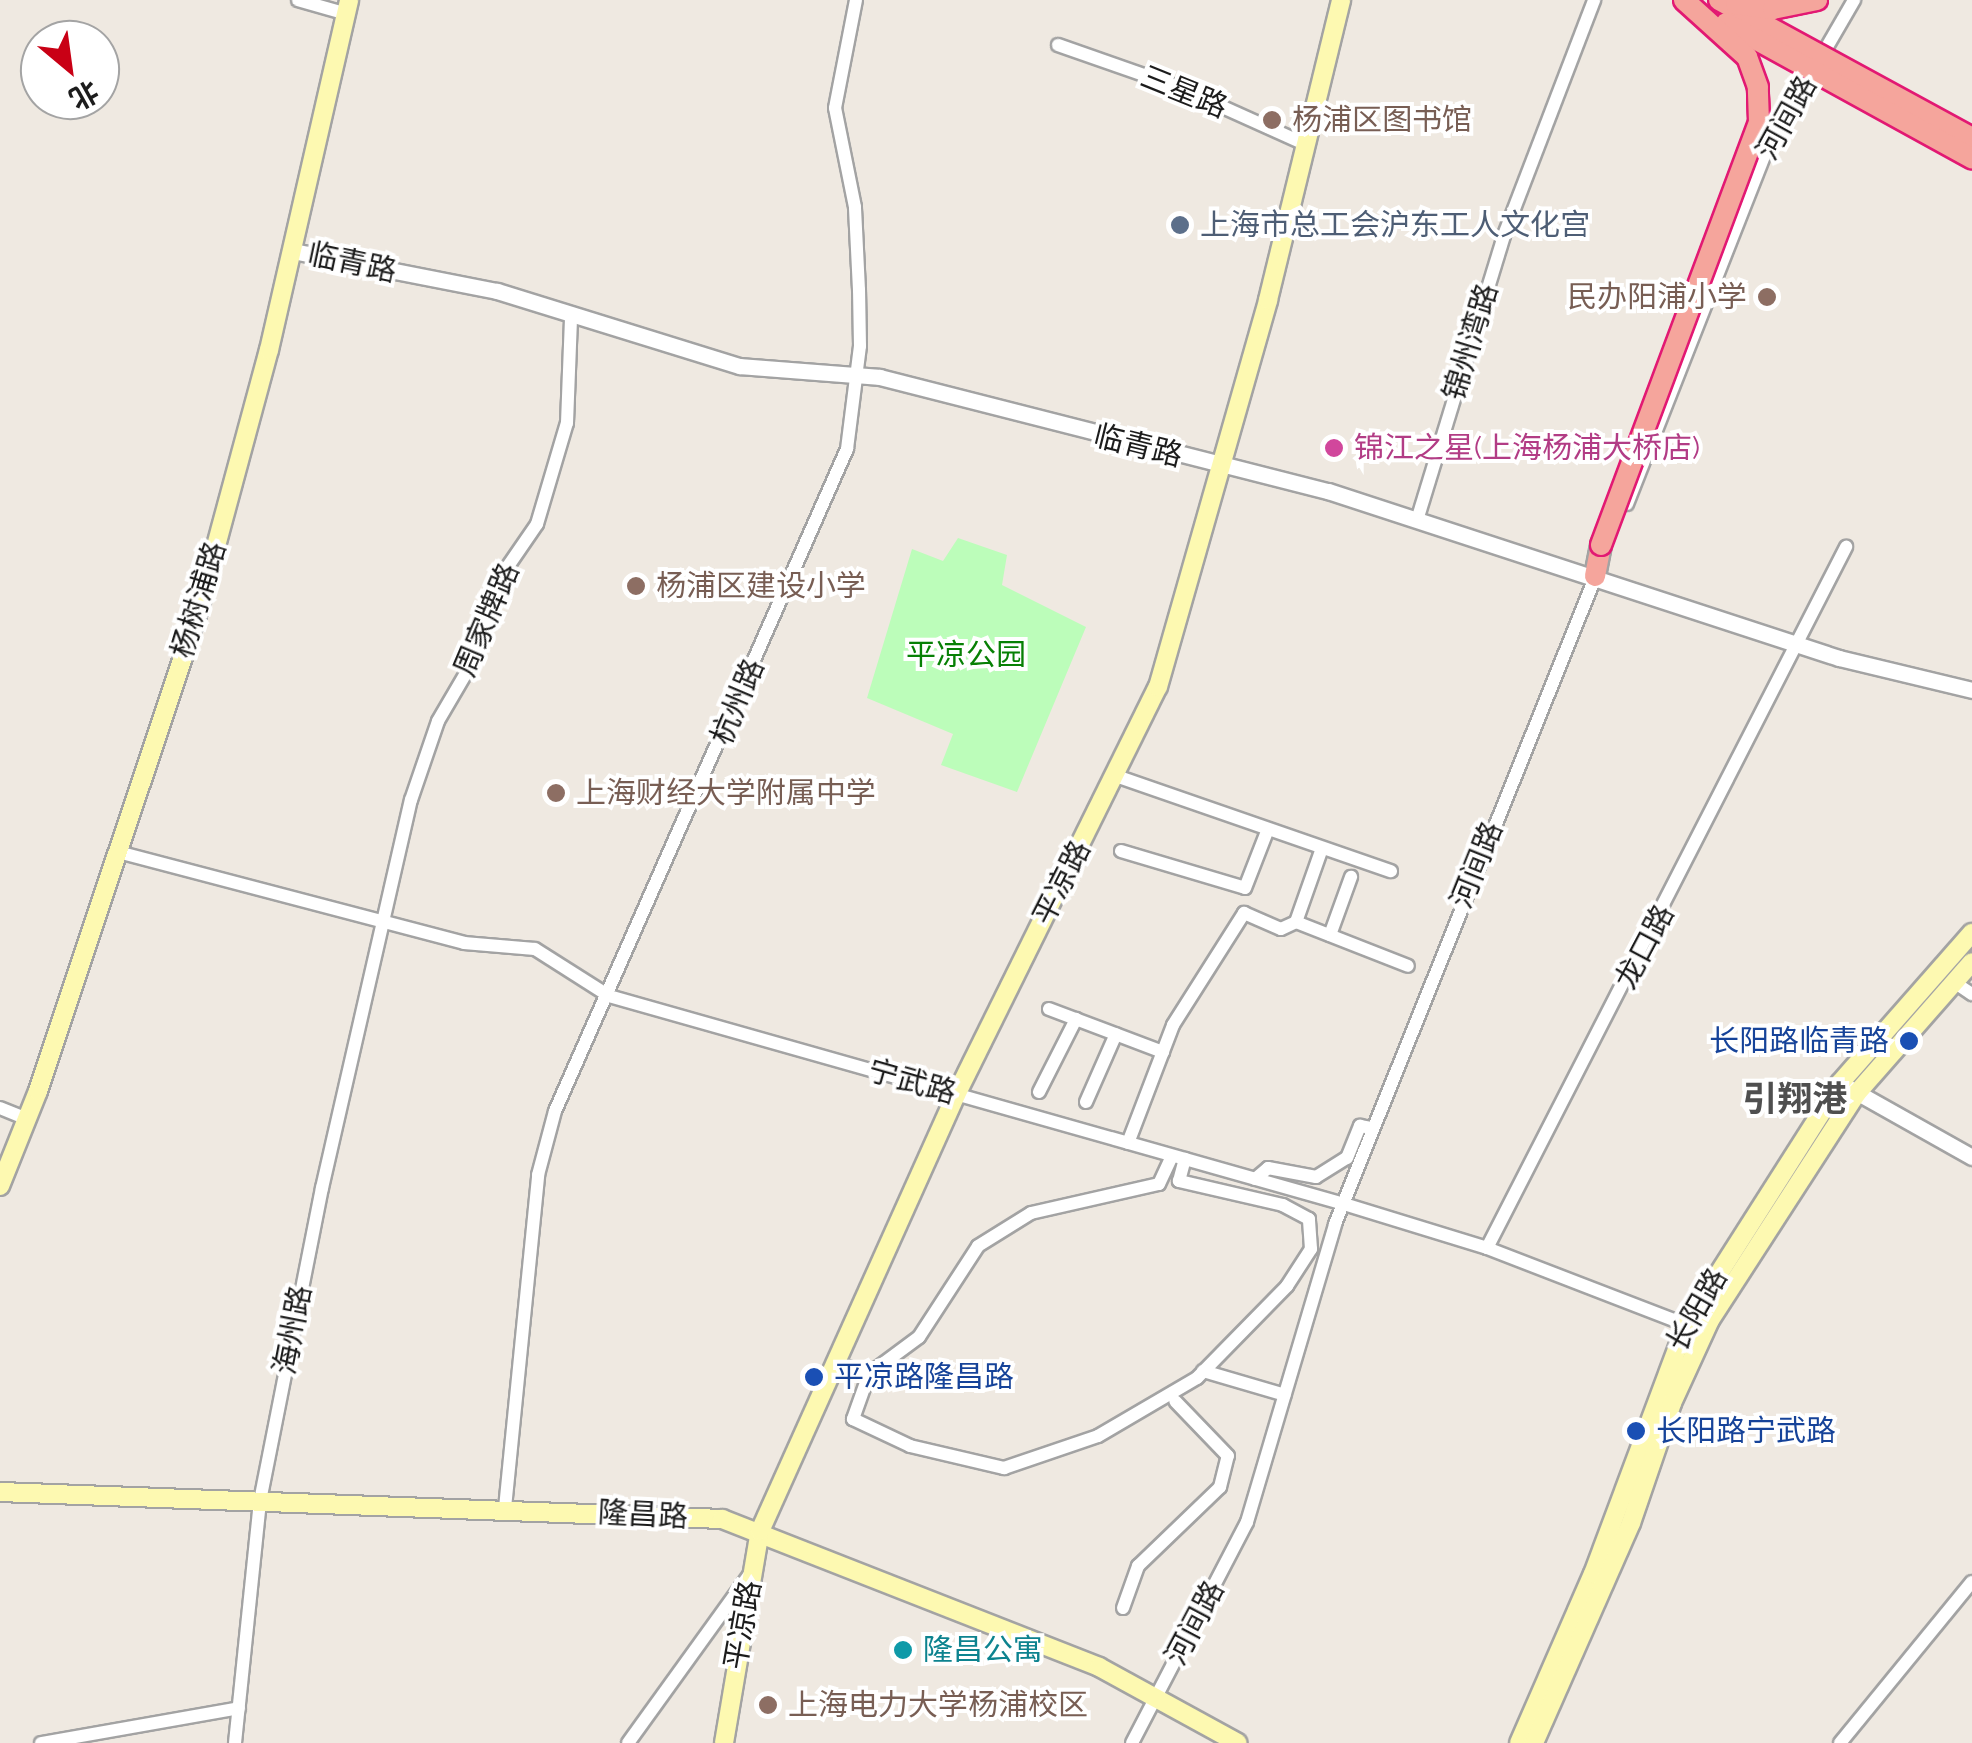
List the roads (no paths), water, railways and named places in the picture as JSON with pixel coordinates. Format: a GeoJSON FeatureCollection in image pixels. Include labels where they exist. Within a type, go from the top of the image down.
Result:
{"type":"FeatureCollection","features":[{"type":"Feature","properties":{"kind":"highway"},"geometry":{"type":"LineString","coordinates":[[1684,0],[1972,158]]}},
{"type":"Feature","properties":{"kind":"highway"},"geometry":{"type":"LineString","coordinates":[[1596,576],[1601,545],[1759,122],[1758,87],[1747,57],[1684,0]]}},
{"type":"Feature","properties":{"kind":"highway"},"geometry":{"type":"LineString","coordinates":[[1722,0],[1773,9],[1818,0]]}},
{"type":"Feature","properties":{"kind":"highway"},"geometry":{"type":"LineString","coordinates":[[1722,0],[1972,138]]}},
{"type":"Feature","properties":{"kind":"main road","name":"平凉路"},"geometry":{"type":"LineString","coordinates":[[724,1743],[760,1531],[956,1095],[1158,687],[1308,145],[1341,0]]}},
{"type":"Feature","properties":{"kind":"main road","name":"杨树浦路"},"geometry":{"type":"LineString","coordinates":[[0,1186],[27,1119],[199,609],[293,251],[348,7]]}},
{"type":"Feature","properties":{"kind":"main road","name":"长阳路"},"geometry":{"type":"LineString","coordinates":[[1520,1743],[1593,1574],[1686,1325],[1840,1082],[1972,933]]}},
{"type":"Feature","properties":{"kind":"main road","name":"长阳路"},"geometry":{"type":"LineString","coordinates":[[1534,1743],[1632,1523],[1704,1333],[1858,1093],[1972,962]]}},
{"type":"Feature","properties":{"kind":"main road","name":"隆昌路"},"geometry":{"type":"LineString","coordinates":[[0,1492],[722,1519],[760,1531],[1156,1696],[1238,1743]]}},
{"type":"Feature","properties":{"kind":"street"},"geometry":{"type":"LineString","coordinates":[[298,0],[348,7]]}},
{"type":"Feature","properties":{"kind":"street","name":"杭州路"},"geometry":{"type":"LineString","coordinates":[[505,1508],[538,1176],[555,1111],[847,449],[855,372],[855,206],[835,108],[856,0]]}},
{"type":"Feature","properties":{"kind":"street","name":"锦州湾路"},"geometry":{"type":"LineString","coordinates":[[1418,518],[1504,235],[1594,0]]}},
{"type":"Feature","properties":{"kind":"street","name":"河间路"},"geometry":{"type":"LineString","coordinates":[[1132,1743],[1246,1522],[1371,1128],[1758,170],[1854,0]]}},
{"type":"Feature","properties":{"kind":"street","name":"三星路"},"geometry":{"type":"LineString","coordinates":[[1058,45],[1178,87],[1308,145]]}},
{"type":"Feature","properties":{"kind":"street","name":"临青路"},"geometry":{"type":"LineString","coordinates":[[293,251],[497,292],[740,366],[855,372],[1221,466],[1418,518],[1799,643],[1972,690]]}},
{"type":"Feature","properties":{"kind":"street","name":"周家牌路"},"geometry":{"type":"LineString","coordinates":[[386,924],[417,774],[473,661],[502,576],[537,524],[561,452],[571,317]]}},
{"type":"Feature","properties":{"kind":"street","name":"龙口路"},"geometry":{"type":"LineString","coordinates":[[1487,1248],[1846,547]]}},
{"type":"Feature","properties":{"kind":"street"},"geometry":{"type":"LineString","coordinates":[[1116,776],[1391,871]]}},
{"type":"Feature","properties":{"kind":"street"},"geometry":{"type":"LineString","coordinates":[[1121,850],[1245,888],[1268,829]]}},
{"type":"Feature","properties":{"kind":"street"},"geometry":{"type":"LineString","coordinates":[[1128,1144],[1163,1052],[1244,912],[1281,930],[1296,922],[1322,848]]}},
{"type":"Feature","properties":{"kind":"street","name":"宁武路"},"geometry":{"type":"LineString","coordinates":[[118,852],[464,943],[535,949],[609,996],[1487,1248],[1704,1333]]}},
{"type":"Feature","properties":{"kind":"street"},"geometry":{"type":"LineString","coordinates":[[1330,935],[1350,878]]}},
{"type":"Feature","properties":{"kind":"street"},"geometry":{"type":"LineString","coordinates":[[1296,922],[1408,966]]}},
{"type":"Feature","properties":{"kind":"street","name":"海州路"},"geometry":{"type":"LineString","coordinates":[[235,1743],[260,1501],[322,1188],[386,924]]}},
{"type":"Feature","properties":{"kind":"street"},"geometry":{"type":"LineString","coordinates":[[1954,982],[1972,994]]}},
{"type":"Feature","properties":{"kind":"street"},"geometry":{"type":"LineString","coordinates":[[1049,1009],[1163,1052]]}},
{"type":"Feature","properties":{"kind":"street"},"geometry":{"type":"LineString","coordinates":[[1039,1092],[1076,1019]]}},
{"type":"Feature","properties":{"kind":"street"},"geometry":{"type":"LineString","coordinates":[[1086,1102],[1116,1034]]}},
{"type":"Feature","properties":{"kind":"street"},"geometry":{"type":"LineString","coordinates":[[1840,1082],[1972,1156]]}},
{"type":"Feature","properties":{"kind":"street"},"geometry":{"type":"LineString","coordinates":[[0,1108],[27,1119]]}},
{"type":"Feature","properties":{"kind":"street"},"geometry":{"type":"LineString","coordinates":[[1255,1179],[1268,1168],[1316,1177],[1347,1158],[1360,1126],[1371,1128]]}},
{"type":"Feature","properties":{"kind":"street"},"geometry":{"type":"LineString","coordinates":[[1178,1157],[1179,1181],[1284,1205],[1309,1219],[1312,1249],[1287,1286],[1204,1372],[1098,1436],[1004,1468],[910,1446],[853,1419],[869,1374],[919,1336],[978,1246],[1031,1212],[1159,1184],[1178,1157]]}},
{"type":"Feature","properties":{"kind":"street"},"geometry":{"type":"LineString","coordinates":[[838,1364],[869,1374]]}},
{"type":"Feature","properties":{"kind":"street"},"geometry":{"type":"LineString","coordinates":[[1204,1372],[1285,1395]]}},
{"type":"Feature","properties":{"kind":"street"},"geometry":{"type":"LineString","coordinates":[[1124,1608],[1138,1566],[1220,1487],[1228,1456],[1175,1401]]}},
{"type":"Feature","properties":{"kind":"street"},"geometry":{"type":"LineString","coordinates":[[628,1743],[753,1568]]}},
{"type":"Feature","properties":{"kind":"street"},"geometry":{"type":"LineString","coordinates":[[1840,1743],[1972,1582]]}},
{"type":"Feature","properties":{"kind":"street"},"geometry":{"type":"LineString","coordinates":[[41,1743],[239,1708]]}},
{"type":"Feature","properties":{"kind":"place","name":"杨浦区图书馆"},"geometry":{"type":"Point","coordinates":[1272,120]}},
{"type":"Feature","properties":{"kind":"place","name":"上海市总工会沪东工人文化宫"},"geometry":{"type":"Point","coordinates":[1180,225]}},
{"type":"Feature","properties":{"kind":"place","name":"民办阳浦小学"},"geometry":{"type":"Point","coordinates":[1767,297]}},
{"type":"Feature","properties":{"kind":"place","name":"锦江之星(上海杨浦大桥店)"},"geometry":{"type":"Point","coordinates":[1334,448]}},
{"type":"Feature","properties":{"kind":"place","name":"杨浦区建设小学"},"geometry":{"type":"Point","coordinates":[636,586]}},
{"type":"Feature","properties":{"kind":"place","name":"上海财经大学附属中学"},"geometry":{"type":"Point","coordinates":[556,793]}},
{"type":"Feature","properties":{"kind":"place","name":"长阳路临青路"},"geometry":{"type":"Point","coordinates":[1909,1041]}},
{"type":"Feature","properties":{"kind":"place","name":"平凉路隆昌路"},"geometry":{"type":"Point","coordinates":[814,1377]}},
{"type":"Feature","properties":{"kind":"place","name":"长阳路宁武路"},"geometry":{"type":"Point","coordinates":[1636,1431]}},
{"type":"Feature","properties":{"kind":"place","name":"隆昌公寓"},"geometry":{"type":"Point","coordinates":[903,1650]}},
{"type":"Feature","properties":{"kind":"place","name":"上海电力大学杨浦校区"},"geometry":{"type":"Point","coordinates":[768,1705]}},
{"type":"Feature","properties":{"kind":"district","name":"引翔港"},"geometry":{"type":"Point","coordinates":[1795,1099]}},
{"type":"Feature","properties":{"kind":"park label","name":"平凉公园"},"geometry":{"type":"Point","coordinates":[966,655]}}]}
